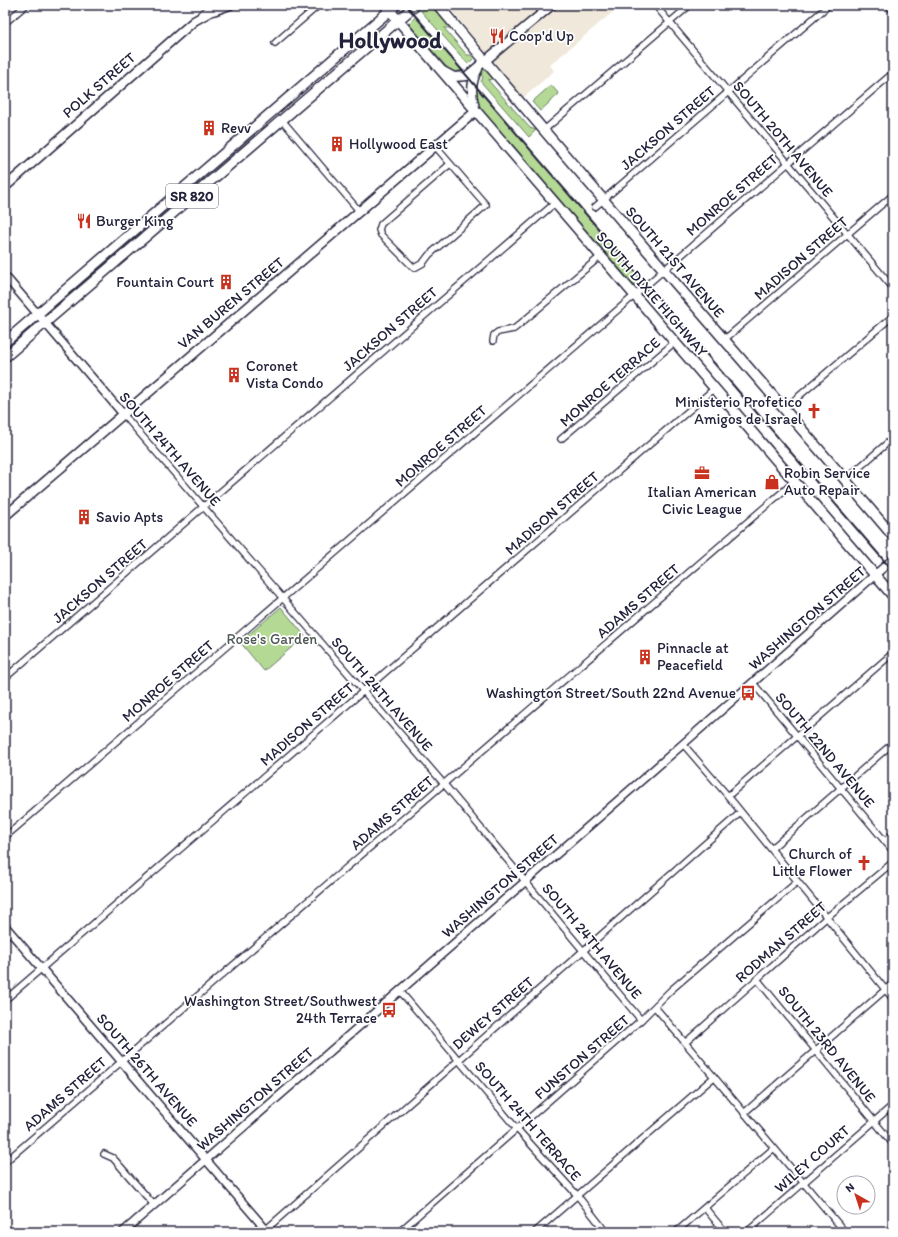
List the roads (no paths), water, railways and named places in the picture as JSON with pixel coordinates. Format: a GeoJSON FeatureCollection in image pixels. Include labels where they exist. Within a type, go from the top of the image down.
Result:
{"type":"FeatureCollection","features":[{"type":"Feature","properties":{"kind":"main road"},"geometry":{"type":"LineString","coordinates":[[194,21],[210,12],[230,5]]}},
{"type":"Feature","properties":{"kind":"main road"},"geometry":{"type":"LineString","coordinates":[[393,12],[410,5]]}},
{"type":"Feature","properties":{"kind":"main road","name":"SR 820"},"geometry":{"type":"LineString","coordinates":[[5,342],[340,54],[393,12],[416,5]]}},
{"type":"Feature","properties":{"kind":"main road","name":"SOUTH 21ST AVENUE"},"geometry":{"type":"LineString","coordinates":[[438,5],[543,131],[785,408],[893,536]]}},
{"type":"Feature","properties":{"kind":"main road"},"geometry":{"type":"LineString","coordinates":[[439,68],[454,78],[462,78],[467,76],[478,69],[552,5]]}},
{"type":"Feature","properties":{"kind":"main road","name":"SR 820"},"geometry":{"type":"LineString","coordinates":[[5,357],[349,62],[393,12]]}},
{"type":"Feature","properties":{"kind":"main road","name":"SOUTH DIXIE HIGHWAY"},"geometry":{"type":"LineString","coordinates":[[393,12],[439,68],[893,596]]}},
{"type":"Feature","properties":{"kind":"main road","name":"POLK STREET"},"geometry":{"type":"LineString","coordinates":[[5,186],[194,21]]}},
{"type":"Feature","properties":{"kind":"main road"},"geometry":{"type":"LineString","coordinates":[[340,54],[349,62]]}},
{"type":"Feature","properties":{"kind":"main road"},"geometry":{"type":"LineString","coordinates":[[476,111],[472,90],[473,77],[478,69]]}},
{"type":"Feature","properties":{"kind":"main road","name":"VAN BUREN STREET"},"geometry":{"type":"LineString","coordinates":[[5,516],[476,111]]}},
{"type":"Feature","properties":{"kind":"main road"},"geometry":{"type":"LineString","coordinates":[[104,272],[106,265],[120,252],[118,245]]}},
{"type":"Feature","properties":{"kind":"street"},"geometry":{"type":"LineString","coordinates":[[5,23],[26,5]]}},
{"type":"Feature","properties":{"kind":"street","name":"POLK STREET"},"geometry":{"type":"LineString","coordinates":[[194,21],[212,5]]}},
{"type":"Feature","properties":{"kind":"street"},"geometry":{"type":"LineString","coordinates":[[275,44],[320,5]]}},
{"type":"Feature","properties":{"kind":"street","name":"SOUTH 20TH AVENUE"},"geometry":{"type":"LineString","coordinates":[[655,5],[893,288]]}},
{"type":"Feature","properties":{"kind":"street"},"geometry":{"type":"LineString","coordinates":[[543,131],[690,5]]}},
{"type":"Feature","properties":{"kind":"street","name":"JACKSON STREET"},"geometry":{"type":"LineString","coordinates":[[595,207],[829,5]]}},
{"type":"Feature","properties":{"kind":"street"},"geometry":{"type":"LineString","coordinates":[[888,5],[893,11]]}},
{"type":"Feature","properties":{"kind":"street","name":"MONROE STREET"},"geometry":{"type":"LineString","coordinates":[[5,837],[893,73]]}},
{"type":"Feature","properties":{"kind":"street"},"geometry":{"type":"LineString","coordinates":[[282,120],[360,212]]}},
{"type":"Feature","properties":{"kind":"street"},"geometry":{"type":"LineString","coordinates":[[435,146],[486,205],[429,255],[423,263],[414,268],[381,235],[379,230],[381,224],[450,164]]}},
{"type":"Feature","properties":{"kind":"street","name":"MADISON STREET"},"geometry":{"type":"LineString","coordinates":[[725,339],[893,195]]}},
{"type":"Feature","properties":{"kind":"street","name":"JACKSON STREET"},"geometry":{"type":"LineString","coordinates":[[5,678],[555,203]]}},
{"type":"Feature","properties":{"kind":"street"},"geometry":{"type":"LineString","coordinates":[[493,341],[494,335],[498,332],[514,329],[601,256]]}},
{"type":"Feature","properties":{"kind":"street","name":"SOUTH 24TH AVENUE"},"geometry":{"type":"LineString","coordinates":[[5,276],[203,507],[444,784],[641,1020]]}},
{"type":"Feature","properties":{"kind":"street"},"geometry":{"type":"LineString","coordinates":[[785,408],[893,316]]}},
{"type":"Feature","properties":{"kind":"street","name":"MONROE TERRACE"},"geometry":{"type":"LineString","coordinates":[[561,440],[675,342]]}},
{"type":"Feature","properties":{"kind":"street","name":"MADISON STREET"},"geometry":{"type":"LineString","coordinates":[[5,1000],[715,388]]}},
{"type":"Feature","properties":{"kind":"street"},"geometry":{"type":"LineString","coordinates":[[845,480],[893,438]]}},
{"type":"Feature","properties":{"kind":"street","name":"ADAMS STREET"},"geometry":{"type":"LineString","coordinates":[[5,1162],[795,482]]}},
{"type":"Feature","properties":{"kind":"street","name":"WASHINGTON STREET"},"geometry":{"type":"LineString","coordinates":[[123,1232],[206,1158],[753,683],[893,559]]}},
{"type":"Feature","properties":{"kind":"street"},"geometry":{"type":"LineString","coordinates":[[728,796],[893,653]]}},
{"type":"Feature","properties":{"kind":"street","name":"SOUTH 22ND AVENUE"},"geometry":{"type":"LineString","coordinates":[[753,683],[893,851]]}},
{"type":"Feature","properties":{"kind":"street"},"geometry":{"type":"LineString","coordinates":[[771,849],[893,743]]}},
{"type":"Feature","properties":{"kind":"street"},"geometry":{"type":"LineString","coordinates":[[683,744],[728,796],[740,813],[893,999]]}},
{"type":"Feature","properties":{"kind":"street","name":"DEWEY STREET"},"geometry":{"type":"LineString","coordinates":[[266,1231],[458,1059],[740,813]]}},
{"type":"Feature","properties":{"kind":"street"},"geometry":{"type":"LineString","coordinates":[[885,841],[893,834]]}},
{"type":"Feature","properties":{"kind":"street","name":"RODMAN STREET"},"geometry":{"type":"LineString","coordinates":[[686,1042],[826,918],[893,862]]}},
{"type":"Feature","properties":{"kind":"street","name":"FUNSTON STREET"},"geometry":{"type":"LineString","coordinates":[[399,1232],[641,1020],[671,990],[797,882]]}},
{"type":"Feature","properties":{"kind":"street","name":"SOUTH 26TH AVENUE"},"geometry":{"type":"LineString","coordinates":[[5,926],[206,1158],[266,1231]]}},
{"type":"Feature","properties":{"kind":"street","name":"SOUTH 23RD AVENUE"},"geometry":{"type":"LineString","coordinates":[[758,979],[893,1144]]}},
{"type":"Feature","properties":{"kind":"street"},"geometry":{"type":"LineString","coordinates":[[744,1113],[893,983]]}},
{"type":"Feature","properties":{"kind":"street","name":"SOUTH 24TH TERRACE"},"geometry":{"type":"LineString","coordinates":[[400,991],[517,1129],[576,1195],[606,1232]]}},
{"type":"Feature","properties":{"kind":"street","name":"SOUTH 24TH AVENUE"},"geometry":{"type":"LineString","coordinates":[[655,1007],[845,1232]]}},
{"type":"Feature","properties":{"kind":"street"},"geometry":{"type":"LineString","coordinates":[[535,1232],[714,1077]]}},
{"type":"Feature","properties":{"kind":"street","name":"WILEY COURT"},"geometry":{"type":"LineString","coordinates":[[747,1232],[893,1105]]}},
{"type":"Feature","properties":{"kind":"street"},"geometry":{"type":"LineString","coordinates":[[676,1232],[774,1148]]}},
{"type":"Feature","properties":{"kind":"street"},"geometry":{"type":"LineString","coordinates":[[104,1154],[113,1158],[154,1205]]}},
{"type":"Feature","properties":{"kind":"street"},"geometry":{"type":"LineString","coordinates":[[705,1208],[725,1232]]}},
{"type":"Feature","properties":{"kind":"street"},"geometry":{"type":"LineString","coordinates":[[887,1232],[893,1227]]}},
{"type":"Feature","properties":{"kind":"railway"},"geometry":{"type":"LineString","coordinates":[[406,5],[893,571]]}},
{"type":"Feature","properties":{"kind":"place","name":"Coop'd Up"},"geometry":{"type":"Point","coordinates":[497,36]}},
{"type":"Feature","properties":{"kind":"place","name":"Revv"},"geometry":{"type":"Point","coordinates":[209,128]}},
{"type":"Feature","properties":{"kind":"place","name":"Hollywood East"},"geometry":{"type":"Point","coordinates":[337,144]}},
{"type":"Feature","properties":{"kind":"place","name":"Burger King"},"geometry":{"type":"Point","coordinates":[84,221]}},
{"type":"Feature","properties":{"kind":"place","name":"Fountain Court"},"geometry":{"type":"Point","coordinates":[226,282]}},
{"type":"Feature","properties":{"kind":"place","name":"Coronet Vista Condo"},"geometry":{"type":"Point","coordinates":[234,375]}},
{"type":"Feature","properties":{"kind":"place","name":"Ministerio Profetico Amigos de Israel"},"geometry":{"type":"Point","coordinates":[814,411]}},
{"type":"Feature","properties":{"kind":"place","name":"Italian American Civic League"},"geometry":{"type":"Point","coordinates":[702,473]}},
{"type":"Feature","properties":{"kind":"place","name":"Robin Service Auto Repair"},"geometry":{"type":"Point","coordinates":[772,482]}},
{"type":"Feature","properties":{"kind":"place","name":"Savio Apts"},"geometry":{"type":"Point","coordinates":[84,517]}},
{"type":"Feature","properties":{"kind":"place","name":"Pinnacle at Peacefield"},"geometry":{"type":"Point","coordinates":[645,657]}},
{"type":"Feature","properties":{"kind":"place","name":"Washington Street/South 22nd Avenue"},"geometry":{"type":"Point","coordinates":[748,693]}},
{"type":"Feature","properties":{"kind":"place","name":"Church of Little Flower"},"geometry":{"type":"Point","coordinates":[864,863]}},
{"type":"Feature","properties":{"kind":"place","name":"Washington Street/Southwest 24th Terrace"},"geometry":{"type":"Point","coordinates":[389,1010]}},
{"type":"Feature","properties":{"kind":"district","name":"Hollywood"},"geometry":{"type":"Point","coordinates":[390,40]}},
{"type":"Feature","properties":{"kind":"park label","name":"Rose's Garden"},"geometry":{"type":"Point","coordinates":[272,639]}}]}
